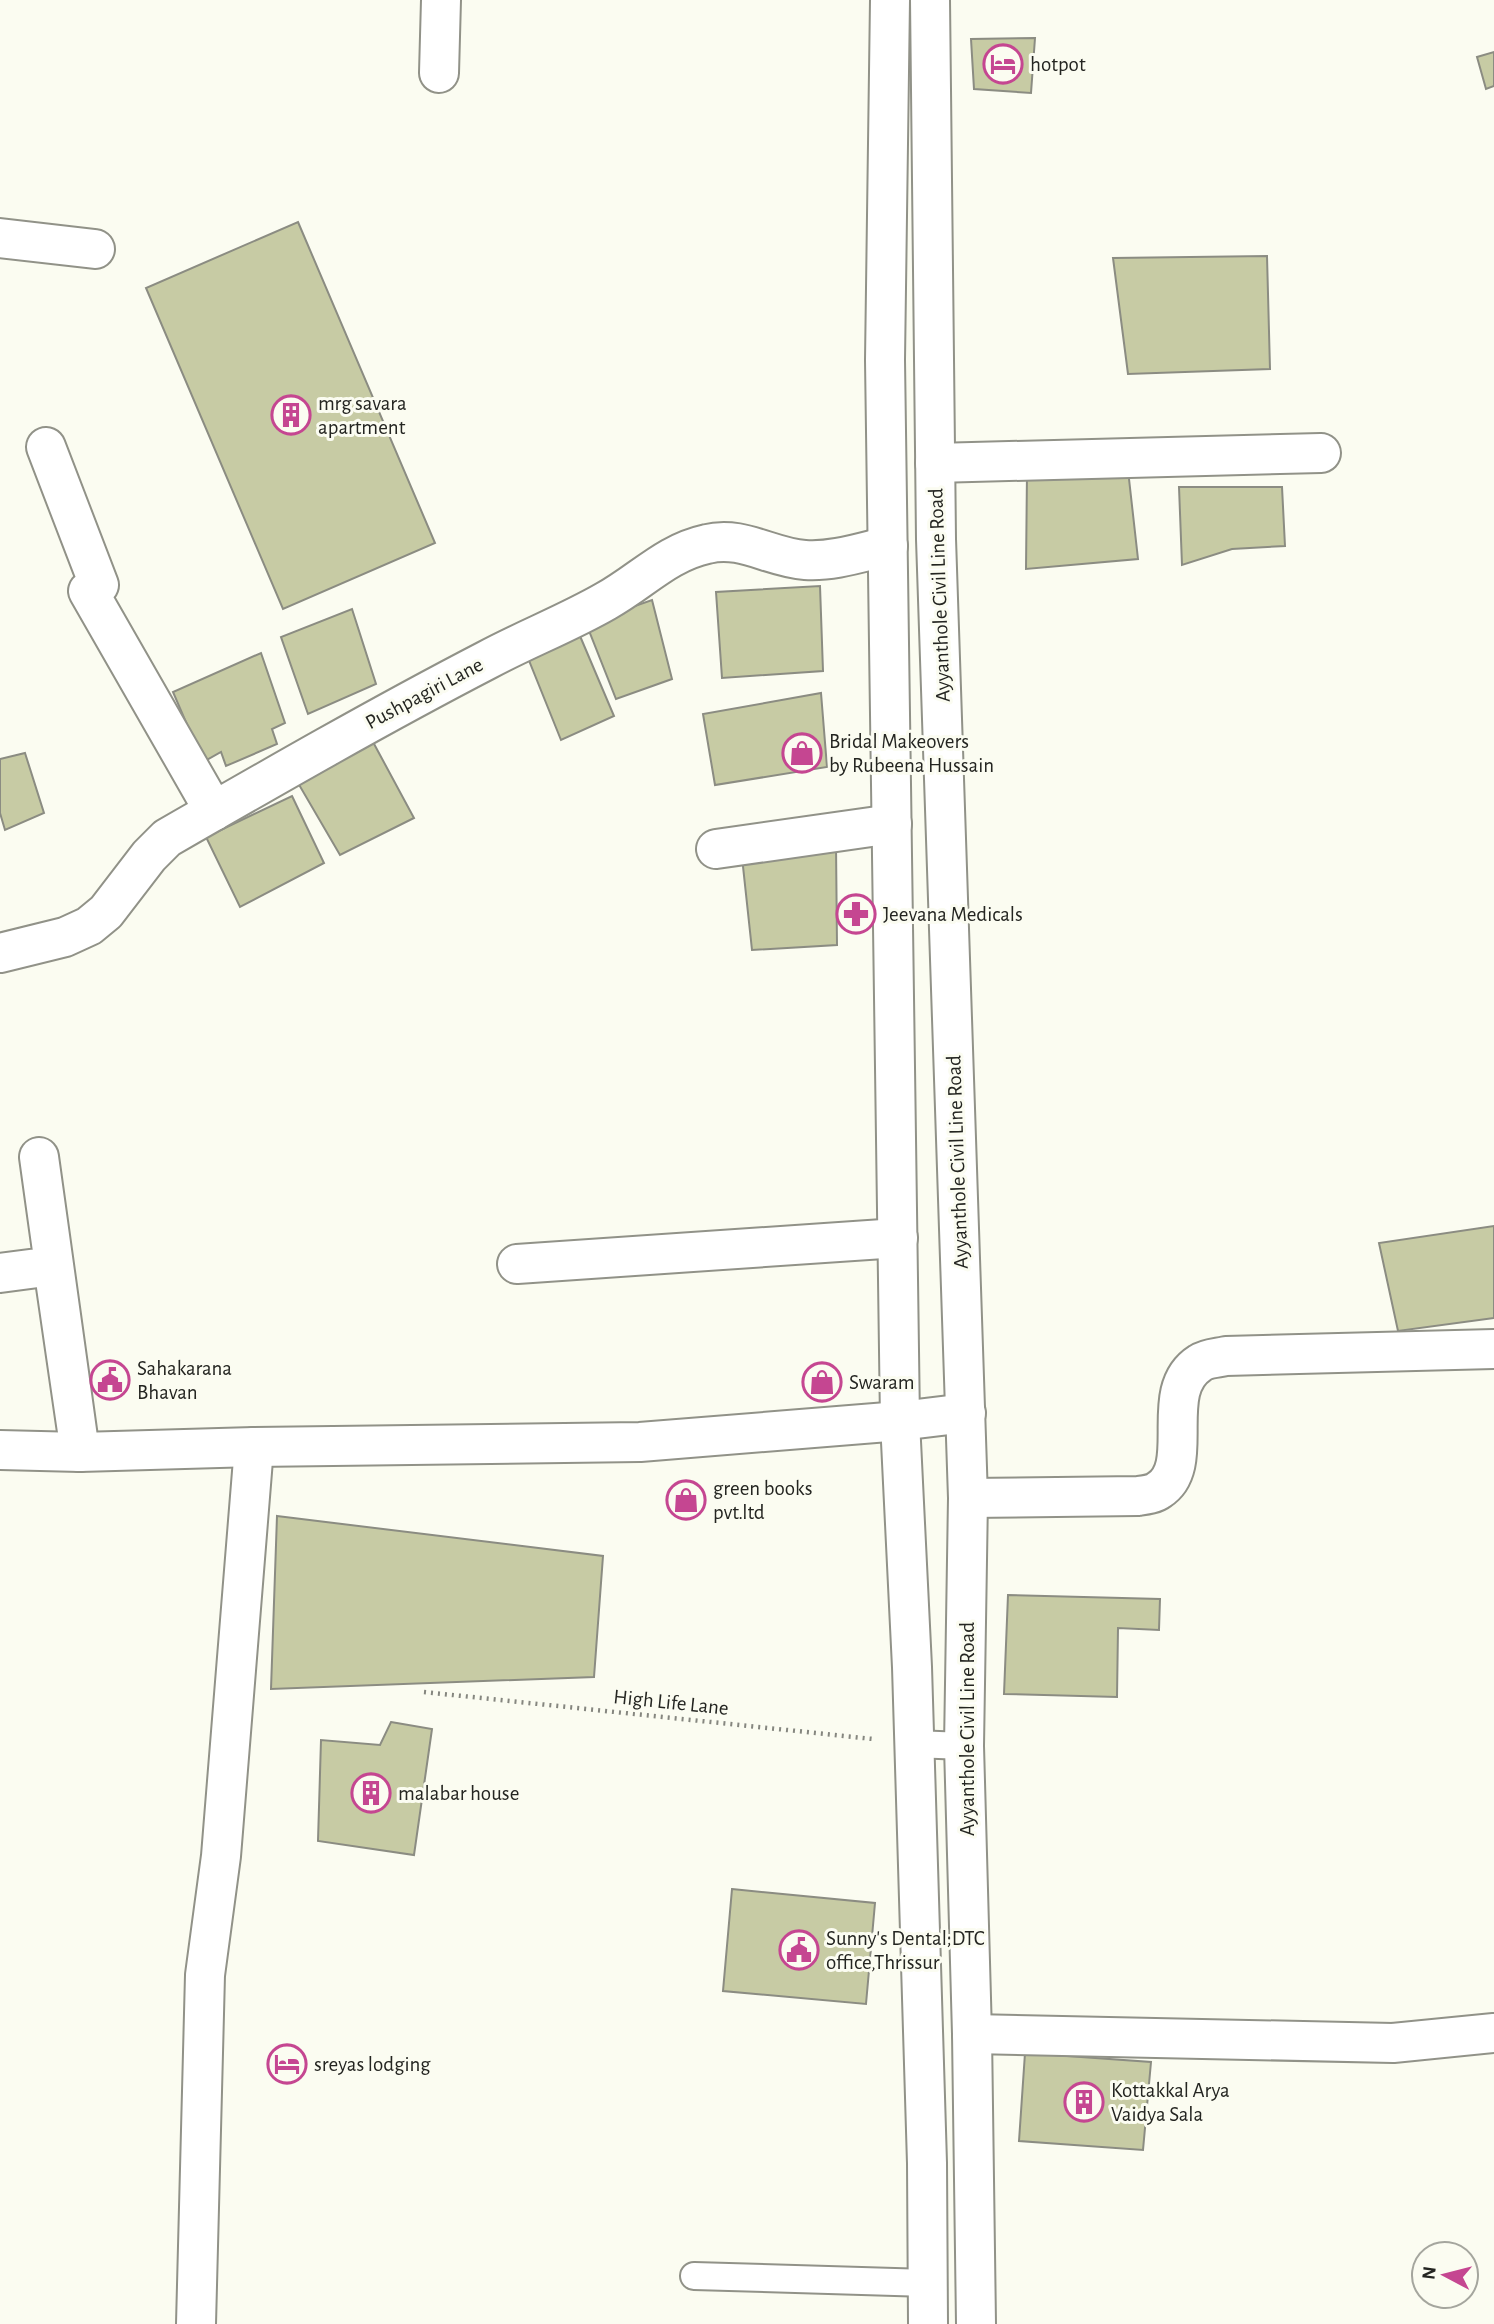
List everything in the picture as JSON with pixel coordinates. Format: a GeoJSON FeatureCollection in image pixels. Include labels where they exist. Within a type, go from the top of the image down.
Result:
{"type":"FeatureCollection","features":[{"type":"Feature","properties":{"kind":"street"},"geometry":{"type":"LineString","coordinates":[[439,73],[441,0]]}},
{"type":"Feature","properties":{"kind":"street"},"geometry":{"type":"LineString","coordinates":[[890,0],[885,360],[900,1421],[914,1744],[928,2324]]}},
{"type":"Feature","properties":{"kind":"street","name":"Ayyanthole Civil Line Road"},"geometry":{"type":"LineString","coordinates":[[930,0],[935,463],[968,1499],[964,1746],[976,2324]]}},
{"type":"Feature","properties":{"kind":"street"},"geometry":{"type":"LineString","coordinates":[[0,237],[95,249]]}},
{"type":"Feature","properties":{"kind":"street"},"geometry":{"type":"LineString","coordinates":[[46,447],[99,585],[88,591],[214,811]]}},
{"type":"Feature","properties":{"kind":"street"},"geometry":{"type":"LineString","coordinates":[[935,463],[1321,453]]}},
{"type":"Feature","properties":{"kind":"street","name":"Pushpagiri Lane"},"geometry":{"type":"LineString","coordinates":[[0,953],[65,937],[89,926],[106,912],[149,856],[167,838],[326,746],[465,671],[607,601],[675,554],[709,543],[736,542],[785,557],[828,560],[888,546]]}},
{"type":"Feature","properties":{"kind":"street"},"geometry":{"type":"LineString","coordinates":[[716,849],[892,806],[945,790]]}},
{"type":"Feature","properties":{"kind":"street"},"geometry":{"type":"LineString","coordinates":[[39,1157],[79,1446]]}},
{"type":"Feature","properties":{"kind":"street"},"geometry":{"type":"LineString","coordinates":[[517,1264],[898,1238]]}},
{"type":"Feature","properties":{"kind":"street"},"geometry":{"type":"LineString","coordinates":[[0,1273],[53,1266],[79,1446]]}},
{"type":"Feature","properties":{"kind":"street"},"geometry":{"type":"LineString","coordinates":[[968,1499],[1138,1496],[1158,1491],[1170,1480],[1177,1459],[1179,1393],[1187,1374],[1202,1361],[1226,1356],[1494,1349]]}},
{"type":"Feature","properties":{"kind":"street"},"geometry":{"type":"LineString","coordinates":[[0,1450],[79,1446],[254,1447],[640,1441],[900,1421],[966,1413]]}},
{"type":"Feature","properties":{"kind":"street"},"geometry":{"type":"LineString","coordinates":[[196,2324],[205,1975],[221,1856],[254,1447]]}},
{"type":"Feature","properties":{"kind":"street"},"geometry":{"type":"LineString","coordinates":[[972,2034],[1393,2043],[1494,2033]]}},
{"type":"Feature","properties":{"kind":"street"},"geometry":{"type":"LineString","coordinates":[[927,2204],[975,2204]]}},
{"type":"Feature","properties":{"kind":"lane"},"geometry":{"type":"LineString","coordinates":[[914,1744],[964,1746]]}},
{"type":"Feature","properties":{"kind":"lane"},"geometry":{"type":"LineString","coordinates":[[694,2276],[928,2283]]}},
{"type":"Feature","properties":{"kind":"path","name":"High Life Lane"},"geometry":{"type":"LineString","coordinates":[[424,1692],[914,1744]]}},
{"type":"Feature","properties":{"kind":"building","name":"hotpot"},"geometry":{"type":"Polygon","coordinates":[[[1035,38],[1031,93],[974,89],[971,39],[1035,38]]]}},
{"type":"Feature","properties":{"kind":"building"},"geometry":{"type":"Polygon","coordinates":[[[1494,52],[1494,86],[1486,89],[1477,57],[1494,52]]]}},
{"type":"Feature","properties":{"kind":"building","name":"mrg savara apartment"},"geometry":{"type":"Polygon","coordinates":[[[298,222],[435,543],[283,609],[146,288],[298,222]]]}},
{"type":"Feature","properties":{"kind":"building"},"geometry":{"type":"Polygon","coordinates":[[[1267,256],[1270,369],[1128,374],[1113,258],[1267,256]]]}},
{"type":"Feature","properties":{"kind":"building"},"geometry":{"type":"Polygon","coordinates":[[[1128,470],[1138,559],[1026,569],[1027,473],[1128,470]]]}},
{"type":"Feature","properties":{"kind":"building"},"geometry":{"type":"Polygon","coordinates":[[[1179,487],[1282,487],[1285,546],[1232,549],[1182,565],[1179,487]]]}},
{"type":"Feature","properties":{"kind":"building"},"geometry":{"type":"Polygon","coordinates":[[[820,586],[823,671],[722,678],[716,592],[820,586]]]}},
{"type":"Feature","properties":{"kind":"building"},"geometry":{"type":"Polygon","coordinates":[[[652,600],[672,679],[616,699],[586,623],[652,600]]]}},
{"type":"Feature","properties":{"kind":"building"},"geometry":{"type":"Polygon","coordinates":[[[352,609],[376,684],[308,714],[281,637],[352,609]]]}},
{"type":"Feature","properties":{"kind":"building"},"geometry":{"type":"Polygon","coordinates":[[[580,636],[614,716],[561,740],[528,658],[580,636]]]}},
{"type":"Feature","properties":{"kind":"building"},"geometry":{"type":"Polygon","coordinates":[[[261,653],[285,723],[272,729],[277,744],[226,766],[221,752],[203,762],[173,692],[261,653]]]}},
{"type":"Feature","properties":{"kind":"building"},"geometry":{"type":"Polygon","coordinates":[[[821,693],[827,767],[715,785],[703,714],[821,693]]]}},
{"type":"Feature","properties":{"kind":"building"},"geometry":{"type":"Polygon","coordinates":[[[373,742],[414,818],[340,855],[298,783],[373,742]]]}},
{"type":"Feature","properties":{"kind":"building"},"geometry":{"type":"Polygon","coordinates":[[[25,753],[44,813],[5,830],[0,813],[0,759],[25,753]]]}},
{"type":"Feature","properties":{"kind":"building"},"geometry":{"type":"Polygon","coordinates":[[[292,796],[324,863],[240,907],[206,837],[292,796]]]}},
{"type":"Feature","properties":{"kind":"building"},"geometry":{"type":"Polygon","coordinates":[[[836,845],[837,945],[752,950],[742,857],[836,845]]]}},
{"type":"Feature","properties":{"kind":"building"},"geometry":{"type":"Polygon","coordinates":[[[1494,1226],[1494,1318],[1398,1331],[1379,1243],[1494,1226]]]}},
{"type":"Feature","properties":{"kind":"building"},"geometry":{"type":"Polygon","coordinates":[[[277,1516],[603,1556],[594,1677],[271,1689],[277,1516]]]}},
{"type":"Feature","properties":{"kind":"building"},"geometry":{"type":"Polygon","coordinates":[[[1008,1595],[1160,1599],[1159,1630],[1118,1628],[1117,1697],[1004,1694],[1008,1595]]]}},
{"type":"Feature","properties":{"kind":"building","name":"malabar house"},"geometry":{"type":"Polygon","coordinates":[[[391,1722],[432,1729],[414,1855],[318,1841],[321,1740],[380,1745],[391,1722]]]}},
{"type":"Feature","properties":{"kind":"building"},"geometry":{"type":"Polygon","coordinates":[[[732,1889],[875,1903],[866,2004],[723,1991],[732,1889]]]}},
{"type":"Feature","properties":{"kind":"building","name":"Kottakkal Arya Vaidya Sala"},"geometry":{"type":"Polygon","coordinates":[[[1025,2053],[1151,2062],[1143,2150],[1019,2141],[1025,2053]]]}},
{"type":"Feature","properties":{"kind":"place","name":"hotpot"},"geometry":{"type":"Point","coordinates":[1003,64]}},
{"type":"Feature","properties":{"kind":"place","name":"mrg savara apartment"},"geometry":{"type":"Point","coordinates":[291,415]}},
{"type":"Feature","properties":{"kind":"place","name":"Bridal Makeovers by Rubeena Hussain"},"geometry":{"type":"Point","coordinates":[802,753]}},
{"type":"Feature","properties":{"kind":"place","name":"Jeevana Medicals"},"geometry":{"type":"Point","coordinates":[856,914]}},
{"type":"Feature","properties":{"kind":"place","name":"Sahakarana Bhavan"},"geometry":{"type":"Point","coordinates":[110,1380]}},
{"type":"Feature","properties":{"kind":"place","name":"Swaram"},"geometry":{"type":"Point","coordinates":[822,1382]}},
{"type":"Feature","properties":{"kind":"place","name":"green books pvt.ltd"},"geometry":{"type":"Point","coordinates":[686,1500]}},
{"type":"Feature","properties":{"kind":"place","name":"malabar house"},"geometry":{"type":"Point","coordinates":[371,1793]}},
{"type":"Feature","properties":{"kind":"place","name":"Sunny's Dental;DTC office,Thrissur"},"geometry":{"type":"Point","coordinates":[799,1950]}},
{"type":"Feature","properties":{"kind":"place","name":"sreyas lodging"},"geometry":{"type":"Point","coordinates":[287,2064]}},
{"type":"Feature","properties":{"kind":"place","name":"Kottakkal Arya Vaidya Sala"},"geometry":{"type":"Point","coordinates":[1084,2102]}}]}
